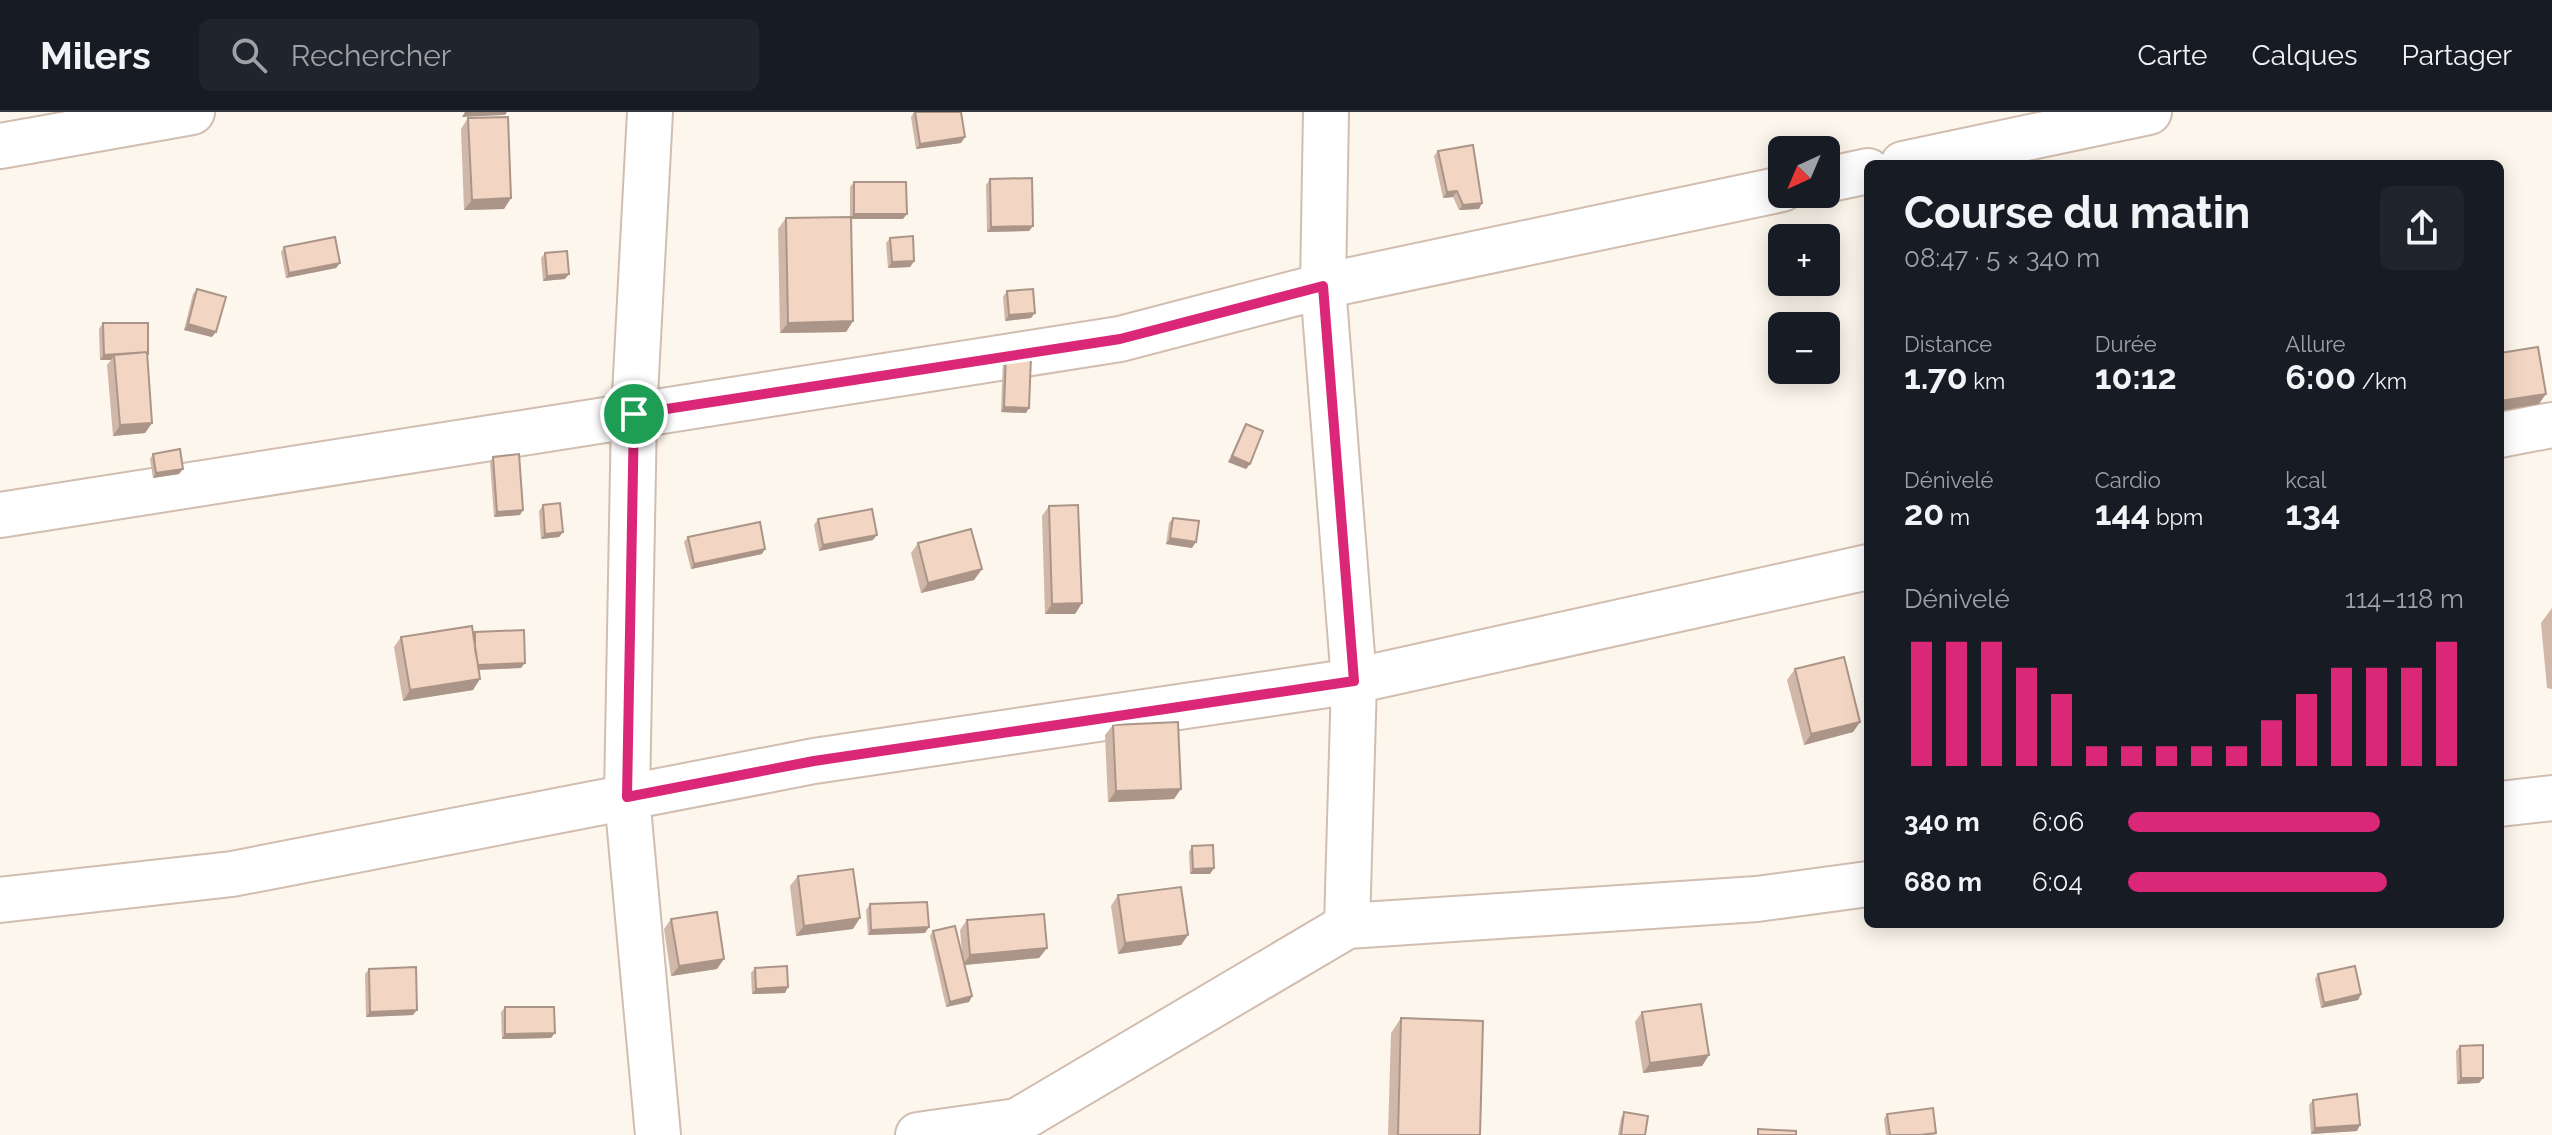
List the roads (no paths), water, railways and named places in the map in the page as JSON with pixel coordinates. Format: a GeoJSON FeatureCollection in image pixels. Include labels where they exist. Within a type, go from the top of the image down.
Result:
{"type":"FeatureCollection","features":[{"type":"Feature","properties":{"kind":"street"},"geometry":{"type":"LineString","coordinates":[[0,146],[192,112]]}},
{"type":"Feature","properties":{"kind":"street"},"geometry":{"type":"LineString","coordinates":[[650,112],[634,414],[627,797],[658,1135]]}},
{"type":"Feature","properties":{"kind":"street"},"geometry":{"type":"LineString","coordinates":[[1326,112],[1323,286],[1354,681],[1347,926]]}},
{"type":"Feature","properties":{"kind":"street"},"geometry":{"type":"LineString","coordinates":[[1920,160],[2149,112]]}},
{"type":"Feature","properties":{"kind":"street"},"geometry":{"type":"LineString","coordinates":[[1840,177],[1864,172]]}},
{"type":"Feature","properties":{"kind":"street"},"geometry":{"type":"LineString","coordinates":[[0,515],[1120,339],[1323,286],[1768,192]]}},
{"type":"Feature","properties":{"kind":"street"},"geometry":{"type":"LineString","coordinates":[[2504,434],[2552,425]]}},
{"type":"Feature","properties":{"kind":"street"},"geometry":{"type":"LineString","coordinates":[[0,900],[232,874],[814,761],[1354,681],[1864,568]]}},
{"type":"Feature","properties":{"kind":"street"},"geometry":{"type":"LineString","coordinates":[[2504,804],[2552,798]]}},
{"type":"Feature","properties":{"kind":"street"},"geometry":{"type":"LineString","coordinates":[[918,1135],[1008,1128],[1347,926],[1757,899],[1864,885]]}}]}
